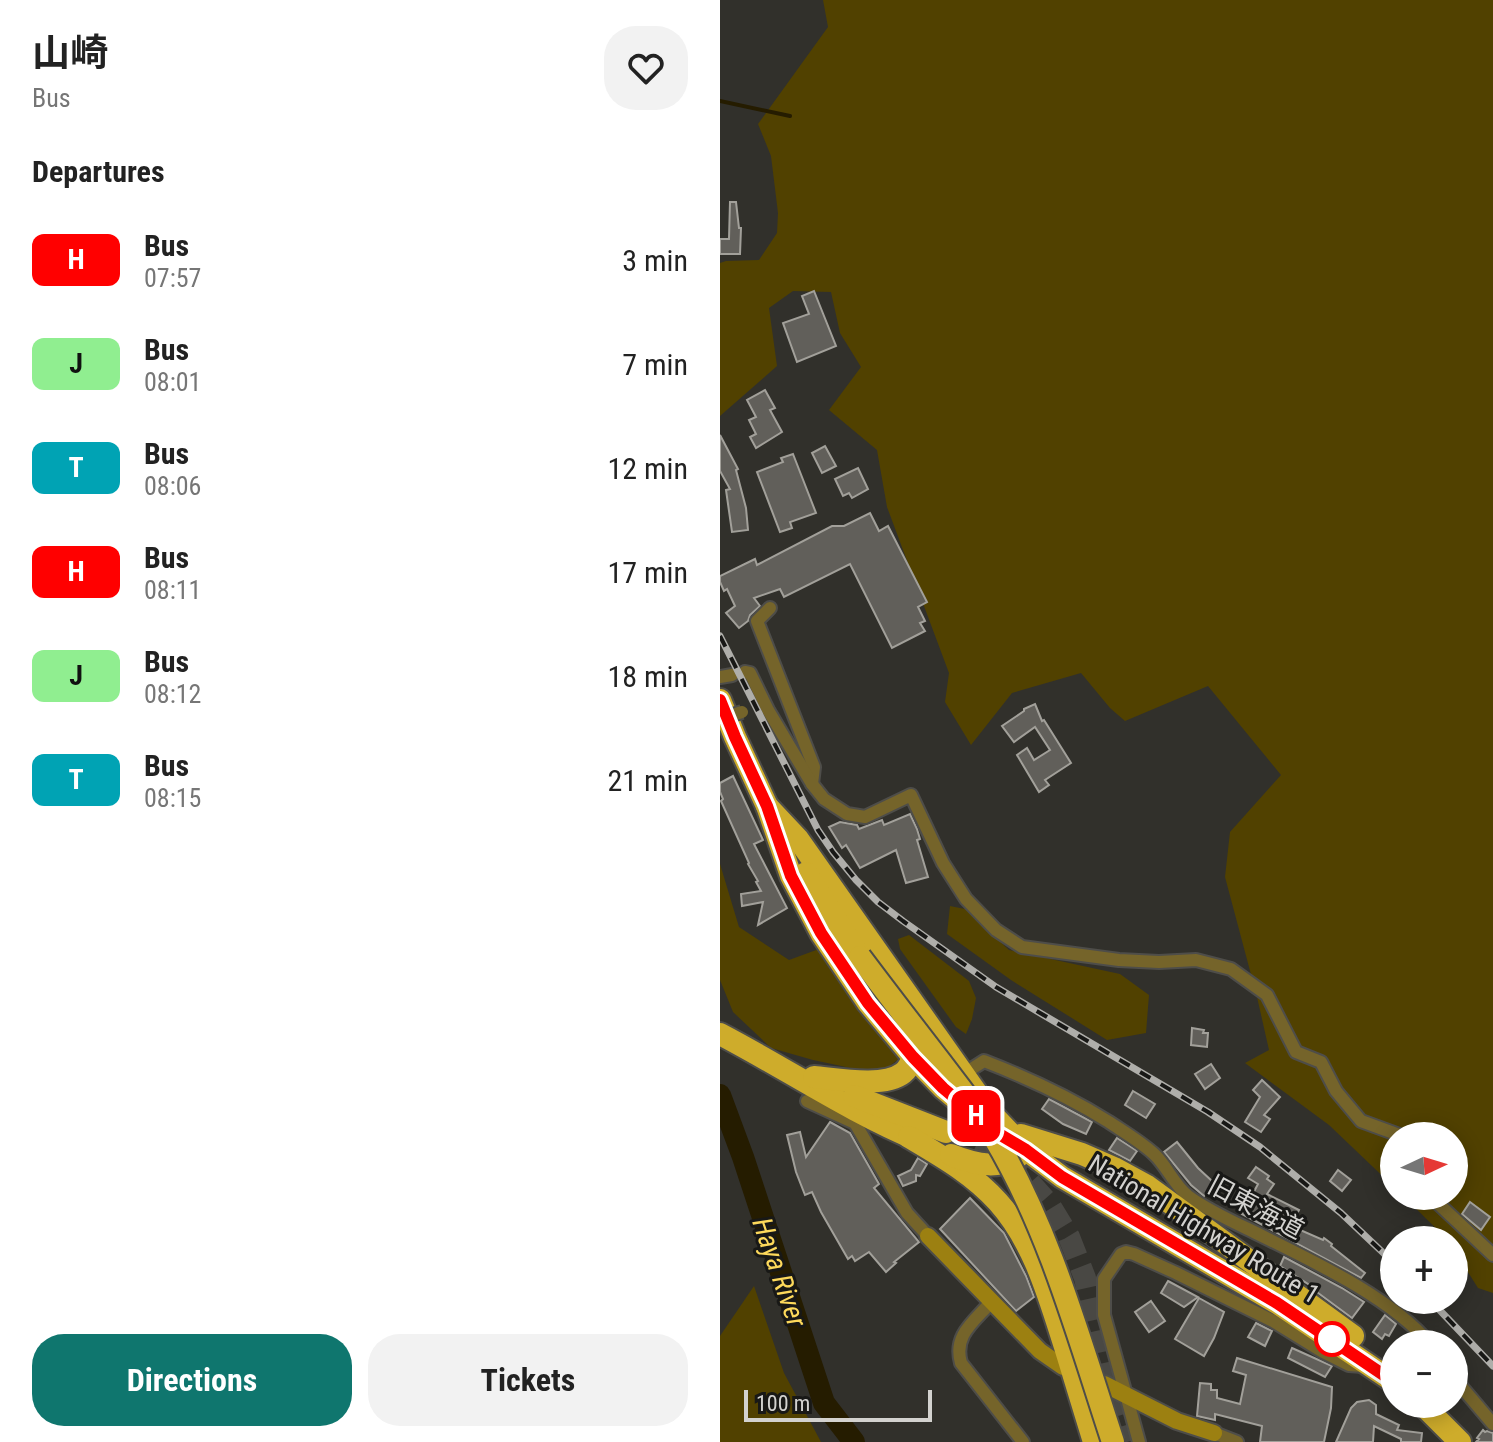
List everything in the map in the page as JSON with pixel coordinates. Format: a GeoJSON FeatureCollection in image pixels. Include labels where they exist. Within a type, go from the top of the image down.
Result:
{"type":"FeatureCollection","features":[{"type":"Feature","properties":{"kind":"highway","name":"National Highway Route 1"},"geometry":{"type":"LineString","coordinates":[[720,700],[767,806],[791,876],[821,933],[868,1003],[943,1088],[994,1131],[1024,1142]]}},
{"type":"Feature","properties":{"kind":"highway","name":"National Highway Route 1"},"geometry":{"type":"LineString","coordinates":[[767,806],[798,839],[990,1112],[1062,1177],[1277,1303],[1380,1368]]}},
{"type":"Feature","properties":{"kind":"highway"},"geometry":{"type":"LineString","coordinates":[[767,806],[860,957],[994,1136],[1040,1229],[1064,1290],[1113,1442]]}},
{"type":"Feature","properties":{"kind":"highway"},"geometry":{"type":"LineString","coordinates":[[720,1034],[956,1165],[999,1203],[1020,1232],[1036,1264],[1094,1442]]}},
{"type":"Feature","properties":{"kind":"highway"},"geometry":{"type":"LineString","coordinates":[[814,1077],[851,1081],[892,1079],[903,1073],[913,1057]]}},
{"type":"Feature","properties":{"kind":"highway"},"geometry":{"type":"LineString","coordinates":[[765,1058],[869,1101],[948,1124]]}},
{"type":"Feature","properties":{"kind":"highway"},"geometry":{"type":"LineString","coordinates":[[909,1137],[978,1164],[997,1165],[1011,1161],[1024,1142],[1082,1154],[1114,1168],[1147,1186],[1359,1341],[1380,1366]]}},
{"type":"Feature","properties":{"kind":"highway"},"geometry":{"type":"LineString","coordinates":[[1436,1418],[1460,1442]]}},
{"type":"Feature","properties":{"kind":"street"},"geometry":{"type":"LineString","coordinates":[[770,608],[757,621],[814,767],[812,784]]}},
{"type":"Feature","properties":{"kind":"street"},"geometry":{"type":"LineString","coordinates":[[732,675],[750,673],[768,710],[824,799],[847,814],[865,817],[911,795],[943,863],[966,899],[996,930],[1022,947],[1119,960],[1196,960],[1231,969],[1267,995],[1296,1052],[1321,1062],[1336,1091],[1361,1121],[1380,1128]]}},
{"type":"Feature","properties":{"kind":"street"},"geometry":{"type":"LineString","coordinates":[[720,719],[742,712]]}},
{"type":"Feature","properties":{"kind":"street","name":"旧東海道"},"geometry":{"type":"LineString","coordinates":[[943,1088],[984,1061],[1030,1078],[1076,1101],[1155,1155],[1186,1195],[1363,1290],[1417,1330]]}},
{"type":"Feature","properties":{"kind":"street"},"geometry":{"type":"LineString","coordinates":[[807,1101],[855,1123],[907,1213],[1040,1351],[1063,1367]]}},
{"type":"Feature","properties":{"kind":"street"},"geometry":{"type":"LineString","coordinates":[[1445,1210],[1493,1255]]}},
{"type":"Feature","properties":{"kind":"street"},"geometry":{"type":"LineString","coordinates":[[1139,1442],[1104,1315],[1104,1279],[1121,1254],[1126,1252],[1273,1321],[1349,1365],[1380,1370]]}},
{"type":"Feature","properties":{"kind":"street"},"geometry":{"type":"LineString","coordinates":[[991,1302],[961,1336],[958,1352],[961,1363],[1023,1442]]}},
{"type":"Feature","properties":{"kind":"street"},"geometry":{"type":"LineString","coordinates":[[1104,1384],[1177,1421],[1237,1442]]}},
{"type":"Feature","properties":{"kind":"street"},"geometry":{"type":"LineString","coordinates":[[1468,1395],[1493,1424]]}},
{"type":"Feature","properties":{"kind":"shaded area"},"geometry":{"type":"Polygon","coordinates":[[[823,0],[1493,0],[1493,1293],[1478,1288],[1468,1272],[1468,1226],[1434,1226],[1417,1210],[1468,1210],[1468,1122],[1380,1122],[1380,1174],[1329,1125],[1245,1063],[1269,1050],[1225,877],[1230,832],[1281,775],[1208,686],[1125,721],[1081,673],[1012,693],[971,745],[945,702],[949,673],[887,507],[877,450],[829,410],[861,367],[840,333],[831,292],[793,291],[769,308],[777,366],[720,416],[720,263],[759,260],[777,233],[778,213],[771,156],[758,124],[828,27],[823,0]]]}},
{"type":"Feature","properties":{"kind":"shaded area"},"geometry":{"type":"Polygon","coordinates":[[[720,864],[739,927],[789,960],[819,949],[900,1058],[879,1074],[813,1060],[771,1048],[733,1012],[720,980],[720,864]]]}},
{"type":"Feature","properties":{"kind":"shaded area"},"geometry":{"type":"Polygon","coordinates":[[[950,906],[965,909],[1009,950],[1120,974],[1149,995],[1146,1033],[1107,1040],[1011,980],[947,934],[950,906]]]}},
{"type":"Feature","properties":{"kind":"shaded area"},"geometry":{"type":"Polygon","coordinates":[[[909,935],[969,981],[976,998],[966,1034],[956,1027],[900,949],[898,939],[909,935]]]}},
{"type":"Feature","properties":{"kind":"shaded area"},"geometry":{"type":"Polygon","coordinates":[[[754,1286],[784,1373],[821,1442],[720,1442],[720,1336],[754,1286]]]}},
{"type":"Feature","properties":{"kind":"building"},"geometry":{"type":"Polygon","coordinates":[[[730,202],[736,202],[741,228],[740,254],[720,254],[720,239],[729,239],[730,202]]]}},
{"type":"Feature","properties":{"kind":"building"},"geometry":{"type":"Polygon","coordinates":[[[814,291],[836,346],[797,362],[783,323],[809,314],[802,296],[814,291]]]}},
{"type":"Feature","properties":{"kind":"building"},"geometry":{"type":"Polygon","coordinates":[[[765,390],[775,408],[770,410],[782,432],[756,448],[750,437],[756,434],[749,420],[756,417],[747,400],[765,390]]]}},
{"type":"Feature","properties":{"kind":"building"},"geometry":{"type":"Polygon","coordinates":[[[720,435],[738,469],[748,530],[732,532],[726,490],[730,489],[720,471],[720,435]]]}},
{"type":"Feature","properties":{"kind":"building"},"geometry":{"type":"Polygon","coordinates":[[[825,446],[836,466],[822,473],[812,453],[825,446]]]}},
{"type":"Feature","properties":{"kind":"building"},"geometry":{"type":"Polygon","coordinates":[[[793,454],[816,513],[790,522],[792,528],[780,532],[757,472],[783,462],[781,458],[793,454]]]}},
{"type":"Feature","properties":{"kind":"building"},"geometry":{"type":"Polygon","coordinates":[[[858,468],[868,489],[852,498],[849,493],[843,496],[835,479],[858,468]]]}},
{"type":"Feature","properties":{"kind":"building"},"geometry":{"type":"Polygon","coordinates":[[[870,513],[879,531],[888,526],[927,602],[918,607],[925,621],[920,623],[925,631],[892,648],[850,564],[784,597],[780,589],[754,598],[760,606],[739,628],[726,613],[735,606],[727,589],[724,591],[720,576],[755,559],[757,565],[832,526],[844,526],[870,513]]]}},
{"type":"Feature","properties":{"kind":"building"},"geometry":{"type":"Polygon","coordinates":[[[1035,704],[1042,721],[1071,763],[1045,780],[1049,785],[1039,792],[1017,755],[1027,748],[1034,760],[1050,750],[1035,727],[1014,742],[1002,726],[1035,704]]]}},
{"type":"Feature","properties":{"kind":"building"},"geometry":{"type":"Polygon","coordinates":[[[733,776],[763,840],[754,844],[787,908],[758,925],[763,902],[742,906],[741,894],[761,891],[721,801],[720,783],[733,776]]]}},
{"type":"Feature","properties":{"kind":"building"},"geometry":{"type":"Polygon","coordinates":[[[910,814],[920,839],[917,840],[928,877],[906,883],[896,850],[860,868],[846,845],[842,848],[829,827],[840,822],[857,825],[859,829],[882,820],[884,825],[910,814]]]}},
{"type":"Feature","properties":{"kind":"building"},"geometry":{"type":"Polygon","coordinates":[[[1192,1028],[1208,1033],[1207,1047],[1191,1045],[1192,1028]]]}},
{"type":"Feature","properties":{"kind":"building"},"geometry":{"type":"Polygon","coordinates":[[[1211,1064],[1220,1078],[1205,1089],[1195,1074],[1211,1064]]]}},
{"type":"Feature","properties":{"kind":"building"},"geometry":{"type":"Polygon","coordinates":[[[1262,1080],[1280,1097],[1264,1115],[1270,1119],[1261,1132],[1245,1122],[1260,1097],[1253,1090],[1262,1080]]]}},
{"type":"Feature","properties":{"kind":"building"},"geometry":{"type":"Polygon","coordinates":[[[1133,1091],[1155,1104],[1146,1118],[1125,1105],[1133,1091]]]}},
{"type":"Feature","properties":{"kind":"building"},"geometry":{"type":"Polygon","coordinates":[[[1049,1099],[1092,1122],[1086,1134],[1063,1124],[1042,1109],[1049,1099]]]}},
{"type":"Feature","properties":{"kind":"building"},"geometry":{"type":"Polygon","coordinates":[[[830,1122],[850,1133],[879,1184],[874,1188],[919,1242],[886,1272],[869,1252],[855,1261],[852,1256],[848,1259],[812,1192],[805,1195],[796,1172],[787,1135],[800,1132],[806,1157],[830,1122]]]}},
{"type":"Feature","properties":{"kind":"building"},"geometry":{"type":"Polygon","coordinates":[[[1117,1138],[1137,1151],[1130,1161],[1109,1150],[1117,1138]]]}},
{"type":"Feature","properties":{"kind":"building"},"geometry":{"type":"Polygon","coordinates":[[[1177,1142],[1213,1182],[1204,1196],[1164,1152],[1177,1142]]]}},
{"type":"Feature","properties":{"kind":"building"},"geometry":{"type":"Polygon","coordinates":[[[918,1158],[927,1164],[920,1176],[916,1175],[916,1181],[903,1186],[898,1176],[911,1170],[918,1158]]]}},
{"type":"Feature","properties":{"kind":"building"},"geometry":{"type":"Polygon","coordinates":[[[1256,1167],[1274,1184],[1267,1194],[1299,1210],[1291,1226],[1324,1238],[1365,1273],[1361,1278],[1242,1214],[1258,1184],[1248,1178],[1256,1167]]]}},
{"type":"Feature","properties":{"kind":"building"},"geometry":{"type":"Polygon","coordinates":[[[1338,1170],[1351,1180],[1342,1191],[1330,1181],[1338,1170]]]}},
{"type":"Feature","properties":{"kind":"building"},"geometry":{"type":"Polygon","coordinates":[[[970,1198],[1004,1233],[1026,1276],[1034,1297],[1016,1311],[940,1229],[970,1198]]]}},
{"type":"Feature","properties":{"kind":"building"},"geometry":{"type":"Polygon","coordinates":[[[1470,1202],[1490,1217],[1481,1230],[1462,1214],[1468,1210],[1470,1202]]]}},
{"type":"Feature","properties":{"kind":"building"},"geometry":{"type":"Polygon","coordinates":[[[1284,1257],[1364,1302],[1352,1318],[1280,1266],[1284,1257]]]}},
{"type":"Feature","properties":{"kind":"building"},"geometry":{"type":"Polygon","coordinates":[[[1168,1281],[1198,1297],[1184,1307],[1161,1293],[1168,1281]]]}},
{"type":"Feature","properties":{"kind":"building"},"geometry":{"type":"Polygon","coordinates":[[[1199,1298],[1224,1312],[1204,1356],[1175,1339],[1199,1298]]]}},
{"type":"Feature","properties":{"kind":"building"},"geometry":{"type":"Polygon","coordinates":[[[1151,1301],[1165,1321],[1149,1332],[1135,1312],[1151,1301]]]}},
{"type":"Feature","properties":{"kind":"building"},"geometry":{"type":"Polygon","coordinates":[[[1385,1315],[1396,1324],[1392,1330],[1380,1330],[1380,1337],[1373,1332],[1385,1315]]]}},
{"type":"Feature","properties":{"kind":"building"},"geometry":{"type":"Polygon","coordinates":[[[1256,1323],[1272,1331],[1265,1346],[1248,1337],[1256,1323]]]}},
{"type":"Feature","properties":{"kind":"building"},"geometry":{"type":"Polygon","coordinates":[[[1292,1348],[1332,1366],[1325,1377],[1288,1358],[1292,1348]]]}},
{"type":"Feature","properties":{"kind":"building"},"geometry":{"type":"Polygon","coordinates":[[[1237,1358],[1332,1387],[1324,1442],[1260,1442],[1262,1426],[1215,1414],[1215,1420],[1197,1416],[1200,1383],[1211,1384],[1211,1390],[1217,1390],[1217,1398],[1240,1404],[1246,1375],[1233,1371],[1237,1358]]]}},
{"type":"Feature","properties":{"kind":"building"},"geometry":{"type":"Polygon","coordinates":[[[1369,1400],[1376,1405],[1376,1414],[1380,1418],[1399,1425],[1397,1430],[1422,1433],[1421,1442],[1401,1442],[1401,1439],[1374,1426],[1373,1442],[1336,1442],[1351,1408],[1357,1402],[1369,1400]]]}},
{"type":"Feature","properties":{"kind":"building"},"geometry":{"type":"Polygon","coordinates":[[[1483,1430],[1493,1433],[1493,1442],[1476,1442],[1483,1430]]]}},
{"type":"Feature","properties":{"kind":"waterway"},"geometry":{"type":"LineString","coordinates":[[720,101],[790,116]]}},
{"type":"Feature","properties":{"kind":"waterway","name":"Haya River"},"geometry":{"type":"LineString","coordinates":[[720,1095],[824,1403],[854,1442]]}},
{"type":"Feature","properties":{"kind":"tunnel"},"geometry":{"type":"LineString","coordinates":[[951,1117],[992,1128]]}},
{"type":"Feature","properties":{"kind":"tunnel"},"geometry":{"type":"LineString","coordinates":[[946,1132],[988,1152],[1023,1175],[1049,1204],[1069,1237],[1085,1278],[1105,1371],[1127,1442]]}},
{"type":"Feature","properties":{"kind":"railway"},"geometry":{"type":"LineString","coordinates":[[720,636],[818,830],[856,880],[878,902],[996,987],[1208,1112],[1260,1147],[1341,1213],[1380,1250]]}},
{"type":"Feature","properties":{"kind":"railway"},"geometry":{"type":"LineString","coordinates":[[1443,1314],[1493,1366]]}},
{"type":"Feature","properties":{"kind":"bus line","name":"H"},"geometry":{"type":"LineString","coordinates":[[720,700],[767,806],[791,876],[821,933],[868,1003],[943,1088],[994,1131],[1062,1177],[1277,1303],[1380,1372]]}}]}
